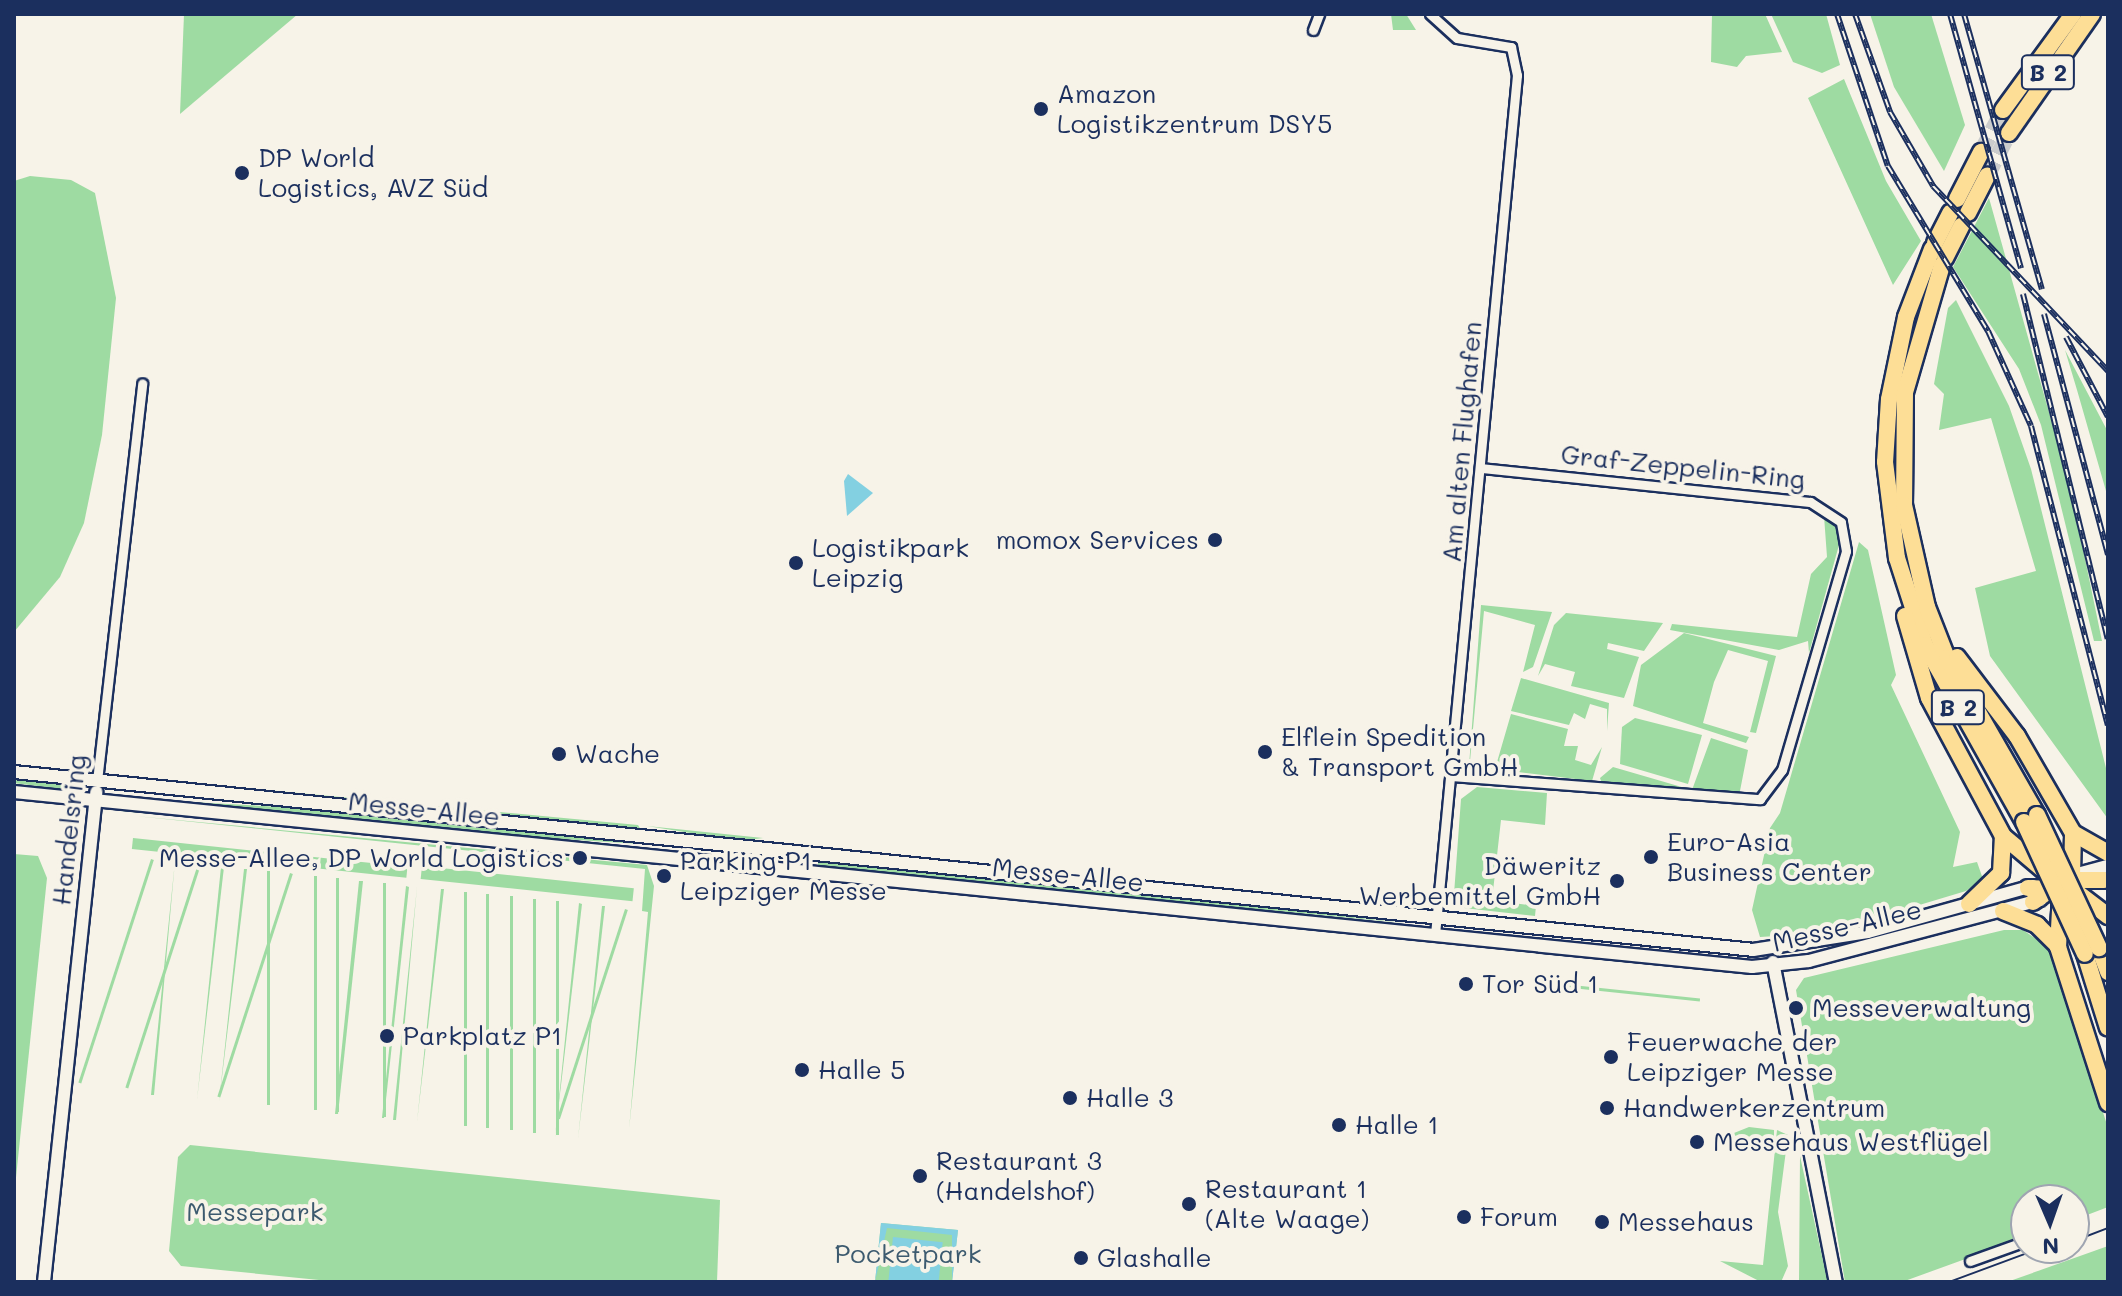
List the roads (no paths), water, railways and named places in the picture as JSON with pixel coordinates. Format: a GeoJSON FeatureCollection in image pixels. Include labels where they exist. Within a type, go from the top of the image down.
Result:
{"type":"FeatureCollection","features":[{"type":"Feature","properties":{"kind":"highway","name":"B 2"},"geometry":{"type":"LineString","coordinates":[[2003,110],[2073,14]]}},
{"type":"Feature","properties":{"kind":"highway","name":"B 2"},"geometry":{"type":"LineString","coordinates":[[2009,133],[2092,14]]}},
{"type":"Feature","properties":{"kind":"highway","name":"B 2"},"geometry":{"type":"LineString","coordinates":[[1981,152],[1953,206],[1914,343],[1901,460],[1913,554],[1935,627],[2031,818],[2092,951],[2108,972]]}},
{"type":"Feature","properties":{"kind":"highway","name":"B 2"},"geometry":{"type":"LineString","coordinates":[[1987,176],[1964,220],[1939,254],[1906,317],[1889,399],[1888,500],[1903,587],[1925,645],[2031,818]]}},
{"type":"Feature","properties":{"kind":"highway"},"geometry":{"type":"LineString","coordinates":[[1903,587],[1929,698],[2003,836],[2108,916]]}},
{"type":"Feature","properties":{"kind":"highway"},"geometry":{"type":"LineString","coordinates":[[1935,627],[2017,736],[2073,833],[2108,853]]}},
{"type":"Feature","properties":{"kind":"highway"},"geometry":{"type":"LineString","coordinates":[[2073,833],[2058,947],[2108,1103]]}},
{"type":"Feature","properties":{"kind":"highway"},"geometry":{"type":"LineString","coordinates":[[1969,904],[2001,873],[2003,836]]}},
{"type":"Feature","properties":{"kind":"highway"},"geometry":{"type":"LineString","coordinates":[[2030,895],[2104,874]]}},
{"type":"Feature","properties":{"kind":"highway"},"geometry":{"type":"LineString","coordinates":[[2003,911],[2037,925],[2058,947]]}},
{"type":"Feature","properties":{"kind":"highway","name":"B 2"},"geometry":{"type":"LineString","coordinates":[[2092,951],[2108,1028]]}},
{"type":"Feature","properties":{"kind":"main road","name":"Messe-Allee"},"geometry":{"type":"LineString","coordinates":[[14,772],[1773,951],[1969,904],[2030,895]]}},
{"type":"Feature","properties":{"kind":"main road","name":"Handelsring"},"geometry":{"type":"LineString","coordinates":[[44,1282],[97,781]]}},
{"type":"Feature","properties":{"kind":"main road","name":"Messe-Allee"},"geometry":{"type":"LineString","coordinates":[[14,792],[1774,967],[2003,911],[2030,895]]}},
{"type":"Feature","properties":{"kind":"main road"},"geometry":{"type":"LineString","coordinates":[[1773,951],[1836,1279]]}},
{"type":"Feature","properties":{"kind":"street"},"geometry":{"type":"LineString","coordinates":[[1313,30],[1319,14]]}},
{"type":"Feature","properties":{"kind":"street","name":"Am alten Flughafen"},"geometry":{"type":"LineString","coordinates":[[1430,14],[1457,38],[1506,45],[1516,56],[1482,468],[1435,934]]}},
{"type":"Feature","properties":{"kind":"street","name":"Handelsring"},"geometry":{"type":"LineString","coordinates":[[97,781],[142,384]]}},
{"type":"Feature","properties":{"kind":"street","name":"Graf-Zeppelin-Ring"},"geometry":{"type":"LineString","coordinates":[[1451,776],[1760,799],[1782,770],[1846,551],[1841,522],[1810,502],[1482,468]]}},
{"type":"Feature","properties":{"kind":"street"},"geometry":{"type":"LineString","coordinates":[[1970,1261],[2010,1247]]}},
{"type":"Feature","properties":{"kind":"water"},"geometry":{"type":"Polygon","coordinates":[[[848,474],[873,493],[847,516],[844,481],[848,474]]]}},
{"type":"Feature","properties":{"kind":"water"},"geometry":{"type":"Polygon","coordinates":[[[881,1223],[958,1230],[952,1282],[952,1235],[887,1228],[875,1282],[881,1223]]]}},
{"type":"Feature","properties":{"kind":"water"},"geometry":{"type":"Polygon","coordinates":[[[893,1237],[943,1242],[939,1282],[888,1282],[893,1237]]]}},
{"type":"Feature","properties":{"kind":"tunnel"},"geometry":{"type":"LineString","coordinates":[[1981,152],[2003,110]]}},
{"type":"Feature","properties":{"kind":"tunnel"},"geometry":{"type":"LineString","coordinates":[[1987,176],[2009,133]]}},
{"type":"Feature","properties":{"kind":"tram line"},"geometry":{"type":"LineString","coordinates":[[2090,1235],[2108,1228]]}},
{"type":"Feature","properties":{"kind":"tram line"},"geometry":{"type":"LineString","coordinates":[[1949,1282],[2010,1259]]}},
{"type":"Feature","properties":{"kind":"railway"},"geometry":{"type":"LineString","coordinates":[[1837,14],[1888,166],[1988,331],[2031,426],[2108,725]]}},
{"type":"Feature","properties":{"kind":"railway"},"geometry":{"type":"LineString","coordinates":[[1855,14],[1890,112],[1933,186],[2108,371]]}},
{"type":"Feature","properties":{"kind":"railway"},"geometry":{"type":"LineString","coordinates":[[1950,14],[2021,268]]}},
{"type":"Feature","properties":{"kind":"railway"},"geometry":{"type":"LineString","coordinates":[[1964,14],[2042,289]]}},
{"type":"Feature","properties":{"kind":"railway"},"geometry":{"type":"LineString","coordinates":[[2023,294],[2108,639]]}},
{"type":"Feature","properties":{"kind":"railway"},"geometry":{"type":"LineString","coordinates":[[2044,314],[2108,555]]}},
{"type":"Feature","properties":{"kind":"railway"},"geometry":{"type":"LineString","coordinates":[[2066,337],[2108,417]]}},
{"type":"Feature","properties":{"kind":"place","name":"Amazon Logistikzentrum DSY5"},"geometry":{"type":"Point","coordinates":[1041,109]}},
{"type":"Feature","properties":{"kind":"place","name":"DP World Logistics, AVZ Süd"},"geometry":{"type":"Point","coordinates":[242,173]}},
{"type":"Feature","properties":{"kind":"place","name":"momox Services"},"geometry":{"type":"Point","coordinates":[1215,540]}},
{"type":"Feature","properties":{"kind":"place","name":"Logistikpark Leipzig"},"geometry":{"type":"Point","coordinates":[796,563]}},
{"type":"Feature","properties":{"kind":"place","name":"Elflein Spedition & Transport GmbH"},"geometry":{"type":"Point","coordinates":[1265,752]}},
{"type":"Feature","properties":{"kind":"place","name":"Wache"},"geometry":{"type":"Point","coordinates":[559,754]}},
{"type":"Feature","properties":{"kind":"place","name":"Euro-Asia Business Center"},"geometry":{"type":"Point","coordinates":[1651,857]}},
{"type":"Feature","properties":{"kind":"place","name":"Messe-Allee, DP World Logistics"},"geometry":{"type":"Point","coordinates":[580,858]}},
{"type":"Feature","properties":{"kind":"place","name":"Parking P1 Leipziger Messe"},"geometry":{"type":"Point","coordinates":[664,876]}},
{"type":"Feature","properties":{"kind":"place","name":"Däweritz Werbemittel GmbH"},"geometry":{"type":"Point","coordinates":[1617,881]}},
{"type":"Feature","properties":{"kind":"place","name":"Tor Süd 1"},"geometry":{"type":"Point","coordinates":[1466,984]}},
{"type":"Feature","properties":{"kind":"place","name":"Messeverwaltung"},"geometry":{"type":"Point","coordinates":[1796,1008]}},
{"type":"Feature","properties":{"kind":"place","name":"Parkplatz P1"},"geometry":{"type":"Point","coordinates":[387,1036]}},
{"type":"Feature","properties":{"kind":"place","name":"Feuerwache der Leipziger Messe"},"geometry":{"type":"Point","coordinates":[1611,1057]}},
{"type":"Feature","properties":{"kind":"place","name":"Halle 5"},"geometry":{"type":"Point","coordinates":[802,1070]}},
{"type":"Feature","properties":{"kind":"place","name":"Halle 3"},"geometry":{"type":"Point","coordinates":[1070,1098]}},
{"type":"Feature","properties":{"kind":"place","name":"Handwerkerzentrum"},"geometry":{"type":"Point","coordinates":[1607,1108]}},
{"type":"Feature","properties":{"kind":"place","name":"Halle 1"},"geometry":{"type":"Point","coordinates":[1339,1125]}},
{"type":"Feature","properties":{"kind":"place","name":"Messehaus Westflügel"},"geometry":{"type":"Point","coordinates":[1697,1142]}},
{"type":"Feature","properties":{"kind":"place","name":"Restaurant 3 (Handelshof)"},"geometry":{"type":"Point","coordinates":[920,1176]}},
{"type":"Feature","properties":{"kind":"place","name":"Restaurant 1 (Alte Waage)"},"geometry":{"type":"Point","coordinates":[1189,1204]}},
{"type":"Feature","properties":{"kind":"place","name":"Forum"},"geometry":{"type":"Point","coordinates":[1464,1217]}},
{"type":"Feature","properties":{"kind":"place","name":"Messehaus"},"geometry":{"type":"Point","coordinates":[1602,1222]}},
{"type":"Feature","properties":{"kind":"place","name":"Glashalle"},"geometry":{"type":"Point","coordinates":[1081,1258]}},
{"type":"Feature","properties":{"kind":"park label","name":"Messepark"},"geometry":{"type":"Point","coordinates":[255,1212]}},
{"type":"Feature","properties":{"kind":"park label","name":"Pocketpark"},"geometry":{"type":"Point","coordinates":[908,1254]}}]}
